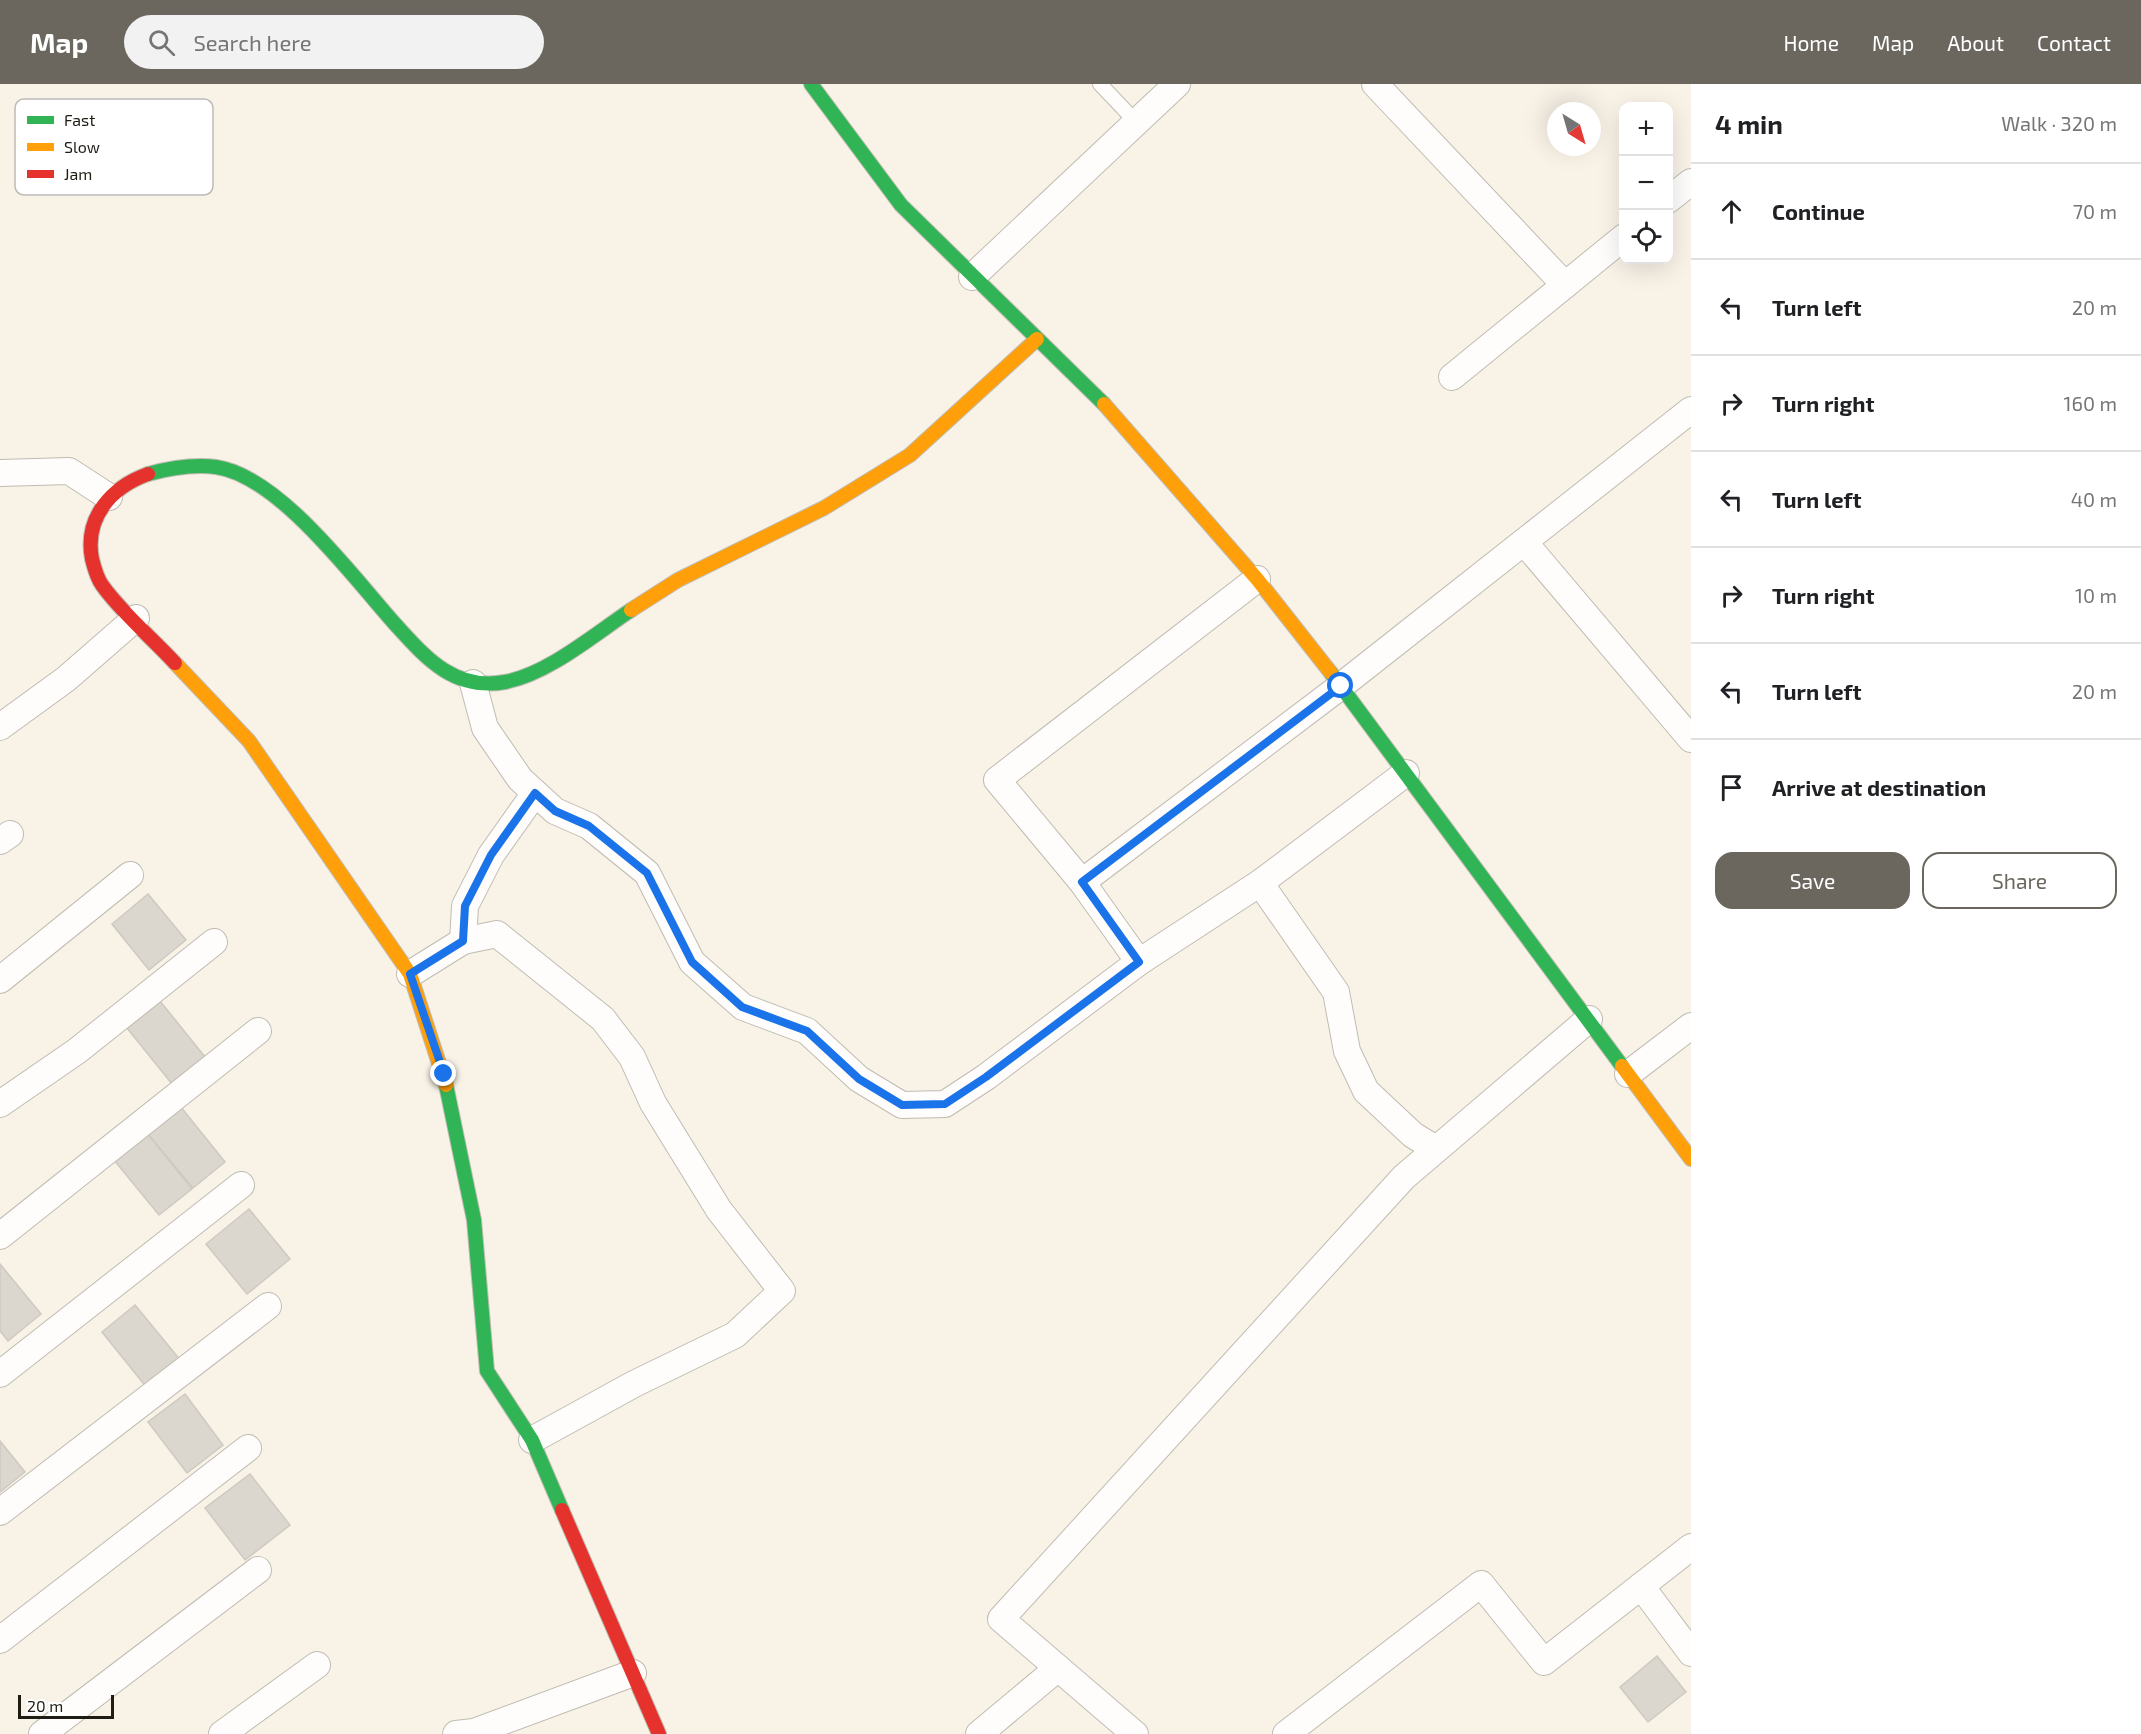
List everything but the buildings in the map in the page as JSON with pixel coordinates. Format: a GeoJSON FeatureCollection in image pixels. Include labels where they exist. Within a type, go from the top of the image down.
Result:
{"type":"FeatureCollection","features":[{"type":"Feature","properties":{"kind":"street"},"geometry":{"type":"LineString","coordinates":[[811,84],[901,205],[972,277],[1118,417],[1257,579],[1341,686],[1691,1159]]}},
{"type":"Feature","properties":{"kind":"street"},"geometry":{"type":"LineString","coordinates":[[972,277],[1177,84]]}},
{"type":"Feature","properties":{"kind":"street"},"geometry":{"type":"LineString","coordinates":[[1375,84],[1565,285]]}},
{"type":"Feature","properties":{"kind":"street"},"geometry":{"type":"LineString","coordinates":[[1673,196],[1691,182]]}},
{"type":"Feature","properties":{"kind":"street"},"geometry":{"type":"LineString","coordinates":[[1452,377],[1619,240]]}},
{"type":"Feature","properties":{"kind":"street"},"geometry":{"type":"LineString","coordinates":[[659,1734],[532,1440],[487,1371],[474,1220],[444,1074],[410,974],[249,741],[101,584],[91,559],[93,528],[98,513],[109,497],[121,486],[137,477],[175,467],[219,468],[255,480],[286,503],[437,668],[474,683],[495,685],[516,681],[535,673],[678,580],[824,508],[910,455],[1037,339]]}},
{"type":"Feature","properties":{"kind":"street"},"geometry":{"type":"LineString","coordinates":[[1082,882],[1341,686],[1691,410]]}},
{"type":"Feature","properties":{"kind":"street"},"geometry":{"type":"LineString","coordinates":[[0,473],[69,471],[109,497]]}},
{"type":"Feature","properties":{"kind":"street"},"geometry":{"type":"LineString","coordinates":[[1524,542],[1691,739]]}},
{"type":"Feature","properties":{"kind":"street"},"geometry":{"type":"LineString","coordinates":[[1139,962],[1082,882],[998,780],[1257,579]]}},
{"type":"Feature","properties":{"kind":"street"},"geometry":{"type":"LineString","coordinates":[[0,727],[66,678],[135,618]]}},
{"type":"Feature","properties":{"kind":"street"},"geometry":{"type":"LineString","coordinates":[[474,683],[485,728],[520,779],[555,811],[589,826],[647,873],[692,962],[742,1007],[807,1031],[859,1079],[902,1105],[945,1104],[986,1077],[1139,962],[1260,883],[1406,773]]}},
{"type":"Feature","properties":{"kind":"street"},"geometry":{"type":"LineString","coordinates":[[463,941],[465,906],[491,855],[535,793]]}},
{"type":"Feature","properties":{"kind":"street"},"geometry":{"type":"LineString","coordinates":[[0,980],[130,875]]}},
{"type":"Feature","properties":{"kind":"street"},"geometry":{"type":"LineString","coordinates":[[1260,883],[1336,992],[1347,1051],[1366,1091],[1413,1135],[1437,1149]]}},
{"type":"Feature","properties":{"kind":"street"},"geometry":{"type":"LineString","coordinates":[[410,974],[463,941],[497,934],[603,1019],[632,1057],[652,1103],[719,1210],[782,1291],[735,1335],[634,1384],[532,1440]]}},
{"type":"Feature","properties":{"kind":"street"},"geometry":{"type":"LineString","coordinates":[[0,1104],[77,1051],[214,942]]}},
{"type":"Feature","properties":{"kind":"street"},"geometry":{"type":"LineString","coordinates":[[1134,1734],[1001,1619],[1404,1177],[1589,1019]]}},
{"type":"Feature","properties":{"kind":"street"},"geometry":{"type":"LineString","coordinates":[[1628,1074],[1691,1026]]}},
{"type":"Feature","properties":{"kind":"street"},"geometry":{"type":"LineString","coordinates":[[0,1236],[258,1031]]}},
{"type":"Feature","properties":{"kind":"street"},"geometry":{"type":"LineString","coordinates":[[0,1374],[241,1185]]}},
{"type":"Feature","properties":{"kind":"street"},"geometry":{"type":"LineString","coordinates":[[0,1512],[268,1306]]}},
{"type":"Feature","properties":{"kind":"street"},"geometry":{"type":"LineString","coordinates":[[0,1640],[248,1448]]}},
{"type":"Feature","properties":{"kind":"street"},"geometry":{"type":"LineString","coordinates":[[1286,1734],[1481,1584],[1544,1662],[1691,1547]]}},
{"type":"Feature","properties":{"kind":"street"},"geometry":{"type":"LineString","coordinates":[[42,1734],[258,1570]]}},
{"type":"Feature","properties":{"kind":"street"},"geometry":{"type":"LineString","coordinates":[[1641,1586],[1691,1653]]}},
{"type":"Feature","properties":{"kind":"street"},"geometry":{"type":"LineString","coordinates":[[222,1734],[317,1665]]}},
{"type":"Feature","properties":{"kind":"street"},"geometry":{"type":"LineString","coordinates":[[978,1734],[1058,1668]]}},
{"type":"Feature","properties":{"kind":"street"},"geometry":{"type":"LineString","coordinates":[[456,1734],[474,1732],[633,1673]]}},
{"type":"Feature","properties":{"kind":"lane"},"geometry":{"type":"LineString","coordinates":[[1100,84],[1137,123]]}},
{"type":"Feature","properties":{"kind":"traffic: fast"},"geometry":{"type":"LineString","coordinates":[[811,84],[901,205],[1104,404]]}},
{"type":"Feature","properties":{"kind":"traffic: fast"},"geometry":{"type":"LineString","coordinates":[[148,474],[182,467],[216,467],[240,474],[265,489],[289,508],[337,556],[418,649],[442,669],[471,682],[505,682],[538,671],[571,652],[631,610]]}},
{"type":"Feature","properties":{"kind":"traffic: fast"},"geometry":{"type":"LineString","coordinates":[[1331,673],[1622,1066]]}},
{"type":"Feature","properties":{"kind":"traffic: fast"},"geometry":{"type":"LineString","coordinates":[[446,1085],[474,1220],[487,1371],[532,1440],[562,1510]]}},
{"type":"Feature","properties":{"kind":"traffic: slow"},"geometry":{"type":"LineString","coordinates":[[631,610],[678,580],[824,508],[910,455],[1037,339]]}},
{"type":"Feature","properties":{"kind":"traffic: slow"},"geometry":{"type":"LineString","coordinates":[[1104,404],[1257,579],[1331,673]]}},
{"type":"Feature","properties":{"kind":"traffic: slow"},"geometry":{"type":"LineString","coordinates":[[175,663],[249,741],[410,974],[446,1085]]}},
{"type":"Feature","properties":{"kind":"traffic: slow"},"geometry":{"type":"LineString","coordinates":[[1622,1066],[1691,1159]]}},
{"type":"Feature","properties":{"kind":"traffic: jam"},"geometry":{"type":"LineString","coordinates":[[148,474],[123,487],[104,506],[92,530],[92,559],[102,585],[127,615],[175,663]]}},
{"type":"Feature","properties":{"kind":"traffic: jam"},"geometry":{"type":"LineString","coordinates":[[562,1510],[659,1734]]}},
{"type":"Feature","properties":{"kind":"route"},"geometry":{"type":"LineString","coordinates":[[444,1074],[410,974],[463,941],[465,906],[491,855],[535,793],[555,811],[589,826],[647,873],[692,962],[742,1007],[807,1031],[859,1079],[902,1105],[945,1104],[986,1077],[1139,962],[1082,882],[1341,686]]}}]}
